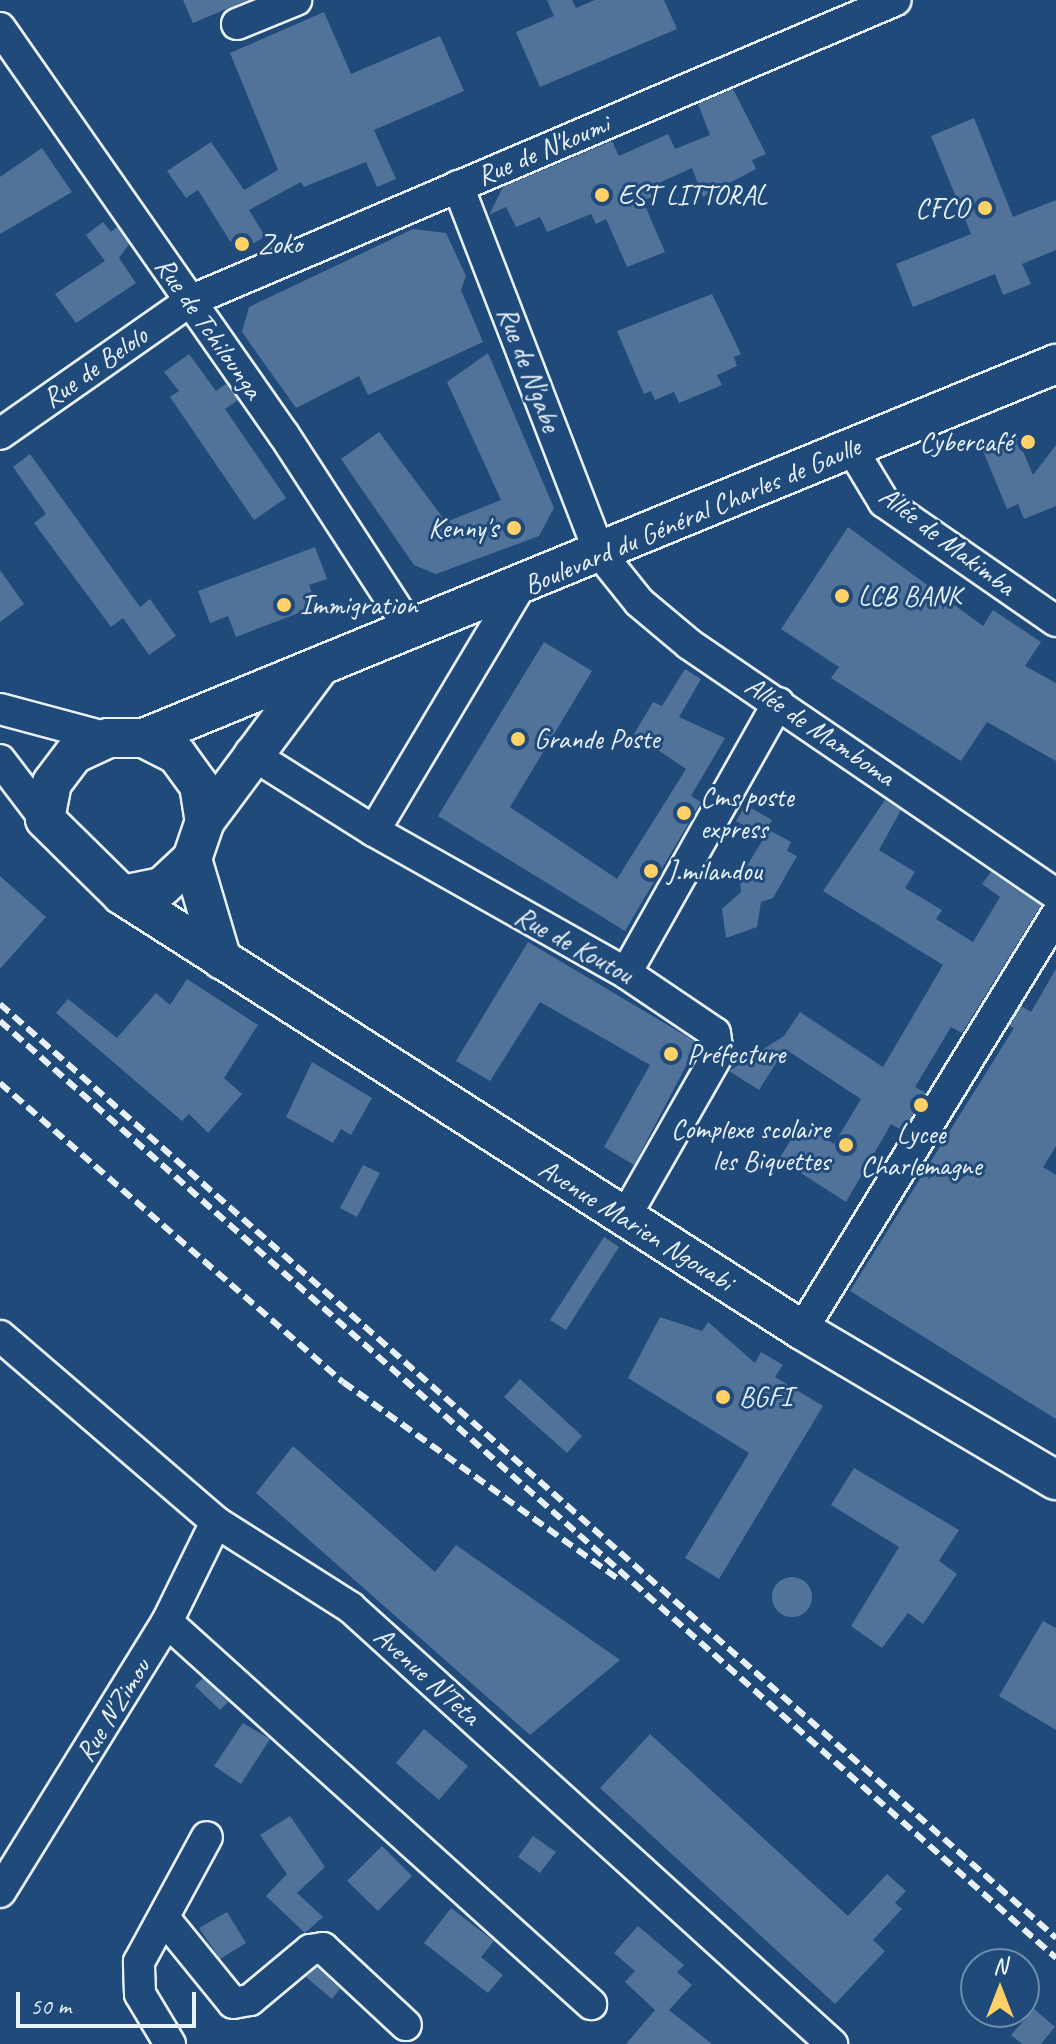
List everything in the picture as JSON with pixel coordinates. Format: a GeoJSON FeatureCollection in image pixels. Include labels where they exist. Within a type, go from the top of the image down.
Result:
{"type":"FeatureCollection","features":[{"type":"Feature","properties":{"kind":"main road","name":"Boulevard du Général Charles de Gaulle"},"geometry":{"type":"LineString","coordinates":[[126,738],[324,661],[412,632],[1056,364]]}},
{"type":"Feature","properties":{"kind":"main road"},"geometry":{"type":"LineString","coordinates":[[205,821],[199,785],[185,765],[126,738],[74,754],[52,783],[45,819],[122,895],[162,887],[192,859],[205,821],[250,753],[324,661]]}},
{"type":"Feature","properties":{"kind":"main road"},"geometry":{"type":"LineString","coordinates":[[192,859],[222,960]]}},
{"type":"Feature","properties":{"kind":"main road","name":"Avenue Marien Ngouabi"},"geometry":{"type":"LineString","coordinates":[[122,895],[802,1330],[1056,1480]]}},
{"type":"Feature","properties":{"kind":"street"},"geometry":{"type":"LineString","coordinates":[[237,24],[296,0]]}},
{"type":"Feature","properties":{"kind":"street","name":"Rue de N'koumi"},"geometry":{"type":"LineString","coordinates":[[190,301],[896,0]]}},
{"type":"Feature","properties":{"kind":"street","name":"Rue de Tchilounga"},"geometry":{"type":"LineString","coordinates":[[0,28],[190,301],[412,632]]}},
{"type":"Feature","properties":{"kind":"street","name":"Rue de N'gabe"},"geometry":{"type":"LineString","coordinates":[[458,186],[599,552]]}},
{"type":"Feature","properties":{"kind":"street","name":"Rue de Belolo"},"geometry":{"type":"LineString","coordinates":[[0,434],[190,301]]}},
{"type":"Feature","properties":{"kind":"street","name":"Allée de Makimba"},"geometry":{"type":"LineString","coordinates":[[852,449],[884,502],[1056,621]]}},
{"type":"Feature","properties":{"kind":"street","name":"Allée de Mamboma"},"geometry":{"type":"LineString","coordinates":[[599,552],[639,602],[778,703],[1056,894]]}},
{"type":"Feature","properties":{"kind":"street"},"geometry":{"type":"LineString","coordinates":[[374,831],[519,588]]}},
{"type":"Feature","properties":{"kind":"street"},"geometry":{"type":"LineString","coordinates":[[626,973],[778,703]]}},
{"type":"Feature","properties":{"kind":"street"},"geometry":{"type":"LineString","coordinates":[[0,709],[126,738]]}},
{"type":"Feature","properties":{"kind":"street","name":"Rue de Koutou"},"geometry":{"type":"LineString","coordinates":[[250,753],[374,831],[626,973],[709,1027],[719,1044],[625,1217]]}},
{"type":"Feature","properties":{"kind":"street"},"geometry":{"type":"LineString","coordinates":[[0,760],[45,819]]}},
{"type":"Feature","properties":{"kind":"street"},"geometry":{"type":"LineString","coordinates":[[802,1330],[1056,915]]}},
{"type":"Feature","properties":{"kind":"street","name":"Avenue N'Teta"},"geometry":{"type":"LineString","coordinates":[[0,1336],[216,1522],[350,1607],[832,2044]]}},
{"type":"Feature","properties":{"kind":"street","name":"Rue N'Zimou"},"geometry":{"type":"LineString","coordinates":[[0,1892],[167,1622],[216,1522]]}},
{"type":"Feature","properties":{"kind":"street"},"geometry":{"type":"LineString","coordinates":[[167,1622],[591,2004]]}},
{"type":"Feature","properties":{"kind":"street"},"geometry":{"type":"LineString","coordinates":[[170,2044],[140,1994],[137,1974],[207,1837]]}},
{"type":"Feature","properties":{"kind":"street"},"geometry":{"type":"LineString","coordinates":[[164,1918],[233,2003],[250,2000],[310,1950],[323,1948],[406,2025]]}},
{"type":"Feature","properties":{"kind":"building"},"geometry":{"type":"Polygon","coordinates":[[[183,0],[248,0],[193,23],[183,0]]]}},
{"type":"Feature","properties":{"kind":"building"},"geometry":{"type":"Polygon","coordinates":[[[547,0],[572,0],[576,8],[595,0],[664,0],[677,29],[540,87],[516,32],[554,16],[547,0]]]}},
{"type":"Feature","properties":{"kind":"building"},"geometry":{"type":"Polygon","coordinates":[[[324,12],[351,74],[440,36],[464,91],[374,130],[396,179],[377,187],[366,162],[304,187],[301,182],[249,210],[265,236],[238,254],[198,190],[186,198],[167,171],[211,142],[244,190],[278,170],[230,53],[324,12]]]}},
{"type":"Feature","properties":{"kind":"building"},"geometry":{"type":"Polygon","coordinates":[[[733,89],[766,154],[752,160],[756,169],[703,197],[692,168],[648,188],[652,197],[643,201],[665,252],[627,267],[606,219],[596,224],[591,214],[547,232],[540,217],[516,227],[506,207],[489,215],[503,187],[612,141],[619,156],[668,134],[675,149],[710,135],[698,104],[733,89]]]}},
{"type":"Feature","properties":{"kind":"building","name":"CFCO"},"geometry":{"type":"Polygon","coordinates":[[[974,118],[1013,217],[1056,200],[1056,250],[1022,264],[1031,284],[1003,295],[995,274],[913,307],[896,264],[971,234],[931,136],[974,118]]]}},
{"type":"Feature","properties":{"kind":"building"},"geometry":{"type":"Polygon","coordinates":[[[42,148],[72,192],[0,234],[0,177],[42,148]]]}},
{"type":"Feature","properties":{"kind":"building"},"geometry":{"type":"Polygon","coordinates":[[[103,222],[111,232],[117,227],[129,244],[119,258],[136,283],[76,323],[55,294],[105,261],[86,235],[103,222]]]}},
{"type":"Feature","properties":{"kind":"building"},"geometry":{"type":"Polygon","coordinates":[[[413,229],[446,233],[466,276],[461,290],[483,342],[368,395],[359,376],[296,408],[242,332],[249,307],[413,229]]]}},
{"type":"Feature","properties":{"kind":"building"},"geometry":{"type":"Polygon","coordinates":[[[712,294],[741,354],[734,357],[737,366],[717,375],[722,385],[679,403],[674,392],[655,400],[651,391],[644,394],[617,331],[712,294]]]}},
{"type":"Feature","properties":{"kind":"building"},"geometry":{"type":"Polygon","coordinates":[[[488,353],[554,508],[539,536],[436,574],[414,565],[341,459],[379,432],[446,522],[501,500],[447,382],[488,353]]]}},
{"type":"Feature","properties":{"kind":"building"},"geometry":{"type":"Polygon","coordinates":[[[189,354],[216,391],[226,384],[238,400],[225,409],[286,498],[254,520],[170,397],[179,391],[164,372],[189,354]]]}},
{"type":"Feature","properties":{"kind":"building"},"geometry":{"type":"Polygon","coordinates":[[[1015,432],[1033,475],[1056,445],[1056,506],[1024,519],[1018,504],[1007,509],[981,446],[1015,432]]]}},
{"type":"Feature","properties":{"kind":"building"},"geometry":{"type":"Polygon","coordinates":[[[30,454],[140,607],[150,599],[176,636],[149,655],[123,618],[111,627],[34,523],[46,514],[13,467],[30,454]]]}},
{"type":"Feature","properties":{"kind":"building"},"geometry":{"type":"Polygon","coordinates":[[[848,527],[983,626],[993,610],[1041,642],[1025,666],[1056,683],[1056,761],[987,722],[961,761],[831,678],[839,667],[781,629],[848,527]]]}},
{"type":"Feature","properties":{"kind":"building"},"geometry":{"type":"Polygon","coordinates":[[[315,547],[327,579],[309,585],[317,606],[236,637],[228,616],[210,623],[198,591],[315,547]]]}},
{"type":"Feature","properties":{"kind":"building"},"geometry":{"type":"Polygon","coordinates":[[[0,570],[24,604],[0,622],[0,570]]]}},
{"type":"Feature","properties":{"kind":"building","name":"Grande Poste"},"geometry":{"type":"Polygon","coordinates":[[[544,642],[592,671],[510,807],[617,879],[686,769],[634,734],[653,702],[662,706],[685,669],[701,679],[679,717],[725,738],[691,796],[701,802],[625,931],[438,816],[544,642]]]}},
{"type":"Feature","properties":{"kind":"building"},"geometry":{"type":"Polygon","coordinates":[[[885,800],[901,810],[879,850],[915,872],[905,888],[942,910],[936,919],[973,942],[1000,897],[982,884],[991,872],[1041,905],[962,1033],[951,1027],[915,1087],[926,1093],[903,1131],[891,1124],[846,1202],[779,1159],[801,1123],[834,1144],[861,1099],[785,1049],[759,1090],[729,1071],[784,1036],[800,1012],[883,1067],[943,965],[823,891],[885,800]]]}},
{"type":"Feature","properties":{"kind":"building"},"geometry":{"type":"Polygon","coordinates":[[[746,805],[772,820],[763,836],[736,821],[746,805]]]}},
{"type":"Feature","properties":{"kind":"building"},"geometry":{"type":"Polygon","coordinates":[[[769,830],[791,842],[787,851],[797,856],[773,898],[761,902],[757,927],[726,938],[722,909],[741,892],[740,877],[769,830]]]}},
{"type":"Feature","properties":{"kind":"building"},"geometry":{"type":"Polygon","coordinates":[[[0,876],[46,917],[0,969],[0,876]]]}},
{"type":"Feature","properties":{"kind":"building","name":"Préfecture"},"geometry":{"type":"Polygon","coordinates":[[[528,942],[698,1043],[634,1165],[604,1147],[650,1065],[540,1002],[490,1081],[456,1061],[528,942]]]}},
{"type":"Feature","properties":{"kind":"building"},"geometry":{"type":"Polygon","coordinates":[[[1056,969],[1056,1146],[1043,1167],[1056,1175],[1056,1419],[850,1291],[1014,1028],[1009,1026],[1021,1006],[1031,1012],[1056,969]]]}},
{"type":"Feature","properties":{"kind":"building"},"geometry":{"type":"Polygon","coordinates":[[[187,979],[258,1025],[224,1078],[242,1094],[208,1133],[189,1114],[182,1121],[56,1013],[68,999],[117,1038],[156,993],[170,1005],[187,979]]]}},
{"type":"Feature","properties":{"kind":"building"},"geometry":{"type":"Polygon","coordinates":[[[312,1062],[372,1098],[351,1135],[341,1129],[333,1143],[286,1117],[312,1062]]]}},
{"type":"Feature","properties":{"kind":"building"},"geometry":{"type":"Polygon","coordinates":[[[363,1165],[380,1173],[357,1217],[340,1208],[363,1165]]]}},
{"type":"Feature","properties":{"kind":"building"},"geometry":{"type":"Polygon","coordinates":[[[604,1237],[619,1247],[566,1330],[550,1320],[604,1237]]]}},
{"type":"Feature","properties":{"kind":"building"},"geometry":{"type":"Polygon","coordinates":[[[660,1317],[702,1331],[708,1322],[755,1363],[761,1352],[783,1365],[775,1377],[823,1406],[719,1579],[685,1558],[749,1453],[628,1378],[660,1317]]]}},
{"type":"Feature","properties":{"kind":"building"},"geometry":{"type":"Polygon","coordinates":[[[520,1379],[582,1436],[567,1453],[504,1397],[520,1379]]]}},
{"type":"Feature","properties":{"kind":"building"},"geometry":{"type":"Polygon","coordinates":[[[293,1446],[435,1572],[456,1545],[620,1660],[530,1735],[256,1493],[293,1446]]]}},
{"type":"Feature","properties":{"kind":"building"},"geometry":{"type":"Polygon","coordinates":[[[854,1468],[959,1530],[939,1561],[957,1574],[923,1624],[908,1613],[882,1648],[851,1626],[899,1547],[831,1505],[854,1468]]]}},
{"type":"Feature","properties":{"kind":"building"},"geometry":{"type":"Polygon","coordinates":[[[792,1577],[806,1583],[812,1597],[806,1611],[792,1617],[778,1611],[772,1597],[778,1583],[792,1577]]]}},
{"type":"Feature","properties":{"kind":"building"},"geometry":{"type":"Polygon","coordinates":[[[1043,1621],[1056,1628],[1056,1730],[999,1696],[1043,1621]]]}},
{"type":"Feature","properties":{"kind":"building"},"geometry":{"type":"Polygon","coordinates":[[[203,1678],[228,1702],[220,1710],[195,1686],[203,1678]]]}},
{"type":"Feature","properties":{"kind":"building"},"geometry":{"type":"Polygon","coordinates":[[[243,1723],[270,1739],[241,1784],[214,1766],[243,1723]]]}},
{"type":"Feature","properties":{"kind":"building"},"geometry":{"type":"Polygon","coordinates":[[[424,1729],[468,1766],[439,1800],[396,1763],[424,1729]]]}},
{"type":"Feature","properties":{"kind":"building"},"geometry":{"type":"Polygon","coordinates":[[[650,1734],[848,1916],[887,1874],[906,1891],[895,1903],[902,1909],[873,1940],[885,1951],[835,2004],[600,1788],[650,1734]]]}},
{"type":"Feature","properties":{"kind":"building"},"geometry":{"type":"Polygon","coordinates":[[[290,1816],[325,1867],[297,1893],[323,1917],[305,1933],[266,1896],[287,1874],[260,1835],[290,1816]]]}},
{"type":"Feature","properties":{"kind":"building"},"geometry":{"type":"Polygon","coordinates":[[[533,1836],[556,1852],[540,1873],[518,1857],[533,1836]]]}},
{"type":"Feature","properties":{"kind":"building"},"geometry":{"type":"Polygon","coordinates":[[[382,1846],[412,1876],[378,1911],[347,1881],[382,1846]]]}},
{"type":"Feature","properties":{"kind":"building"},"geometry":{"type":"Polygon","coordinates":[[[451,1908],[494,1941],[481,1957],[503,1975],[488,1993],[424,1943],[451,1908]]]}},
{"type":"Feature","properties":{"kind":"building"},"geometry":{"type":"Polygon","coordinates":[[[227,1912],[246,1943],[220,1959],[199,1928],[227,1912]]]}},
{"type":"Feature","properties":{"kind":"building"},"geometry":{"type":"Polygon","coordinates":[[[638,1926],[684,1965],[677,1972],[692,1985],[669,2010],[712,2044],[626,2044],[655,2010],[625,1982],[635,1971],[614,1953],[638,1926]]]}},
{"type":"Feature","properties":{"kind":"building"},"geometry":{"type":"Polygon","coordinates":[[[317,1967],[340,1989],[332,1999],[306,1977],[317,1967]]]}},
{"type":"Feature","properties":{"kind":"building"},"geometry":{"type":"Polygon","coordinates":[[[1040,2014],[1055,2027],[1041,2044],[1022,2044],[1011,2035],[1017,2028],[1040,2028],[1040,2014]]]}},
{"type":"Feature","properties":{"kind":"railway"},"geometry":{"type":"LineString","coordinates":[[0,1004],[1056,1938]]}},
{"type":"Feature","properties":{"kind":"railway"},"geometry":{"type":"LineString","coordinates":[[0,1021],[1056,1958]]}},
{"type":"Feature","properties":{"kind":"railway"},"geometry":{"type":"LineString","coordinates":[[0,1083],[343,1382],[617,1578]]}},
{"type":"Feature","properties":{"kind":"place","name":"EST LITTORAL"},"geometry":{"type":"Point","coordinates":[602,195]}},
{"type":"Feature","properties":{"kind":"place","name":"CFCO"},"geometry":{"type":"Point","coordinates":[985,208]}},
{"type":"Feature","properties":{"kind":"place","name":"Zoko"},"geometry":{"type":"Point","coordinates":[242,244]}},
{"type":"Feature","properties":{"kind":"place","name":"Cybercafé"},"geometry":{"type":"Point","coordinates":[1028,442]}},
{"type":"Feature","properties":{"kind":"place","name":"Kenny's"},"geometry":{"type":"Point","coordinates":[514,528]}},
{"type":"Feature","properties":{"kind":"place","name":"LCB BANK"},"geometry":{"type":"Point","coordinates":[842,596]}},
{"type":"Feature","properties":{"kind":"place","name":"Immigration"},"geometry":{"type":"Point","coordinates":[284,605]}},
{"type":"Feature","properties":{"kind":"place","name":"Grande Poste"},"geometry":{"type":"Point","coordinates":[518,739]}},
{"type":"Feature","properties":{"kind":"place","name":"Cms poste express"},"geometry":{"type":"Point","coordinates":[684,813]}},
{"type":"Feature","properties":{"kind":"place","name":"J.milandou"},"geometry":{"type":"Point","coordinates":[651,871]}},
{"type":"Feature","properties":{"kind":"place","name":"Préfecture"},"geometry":{"type":"Point","coordinates":[671,1054]}},
{"type":"Feature","properties":{"kind":"place","name":"Lycee Charlemagne"},"geometry":{"type":"Point","coordinates":[921,1105]}},
{"type":"Feature","properties":{"kind":"place","name":"Complexe scolaire les Biquettes"},"geometry":{"type":"Point","coordinates":[846,1145]}},
{"type":"Feature","properties":{"kind":"place","name":"BGFI"},"geometry":{"type":"Point","coordinates":[723,1397]}}]}
